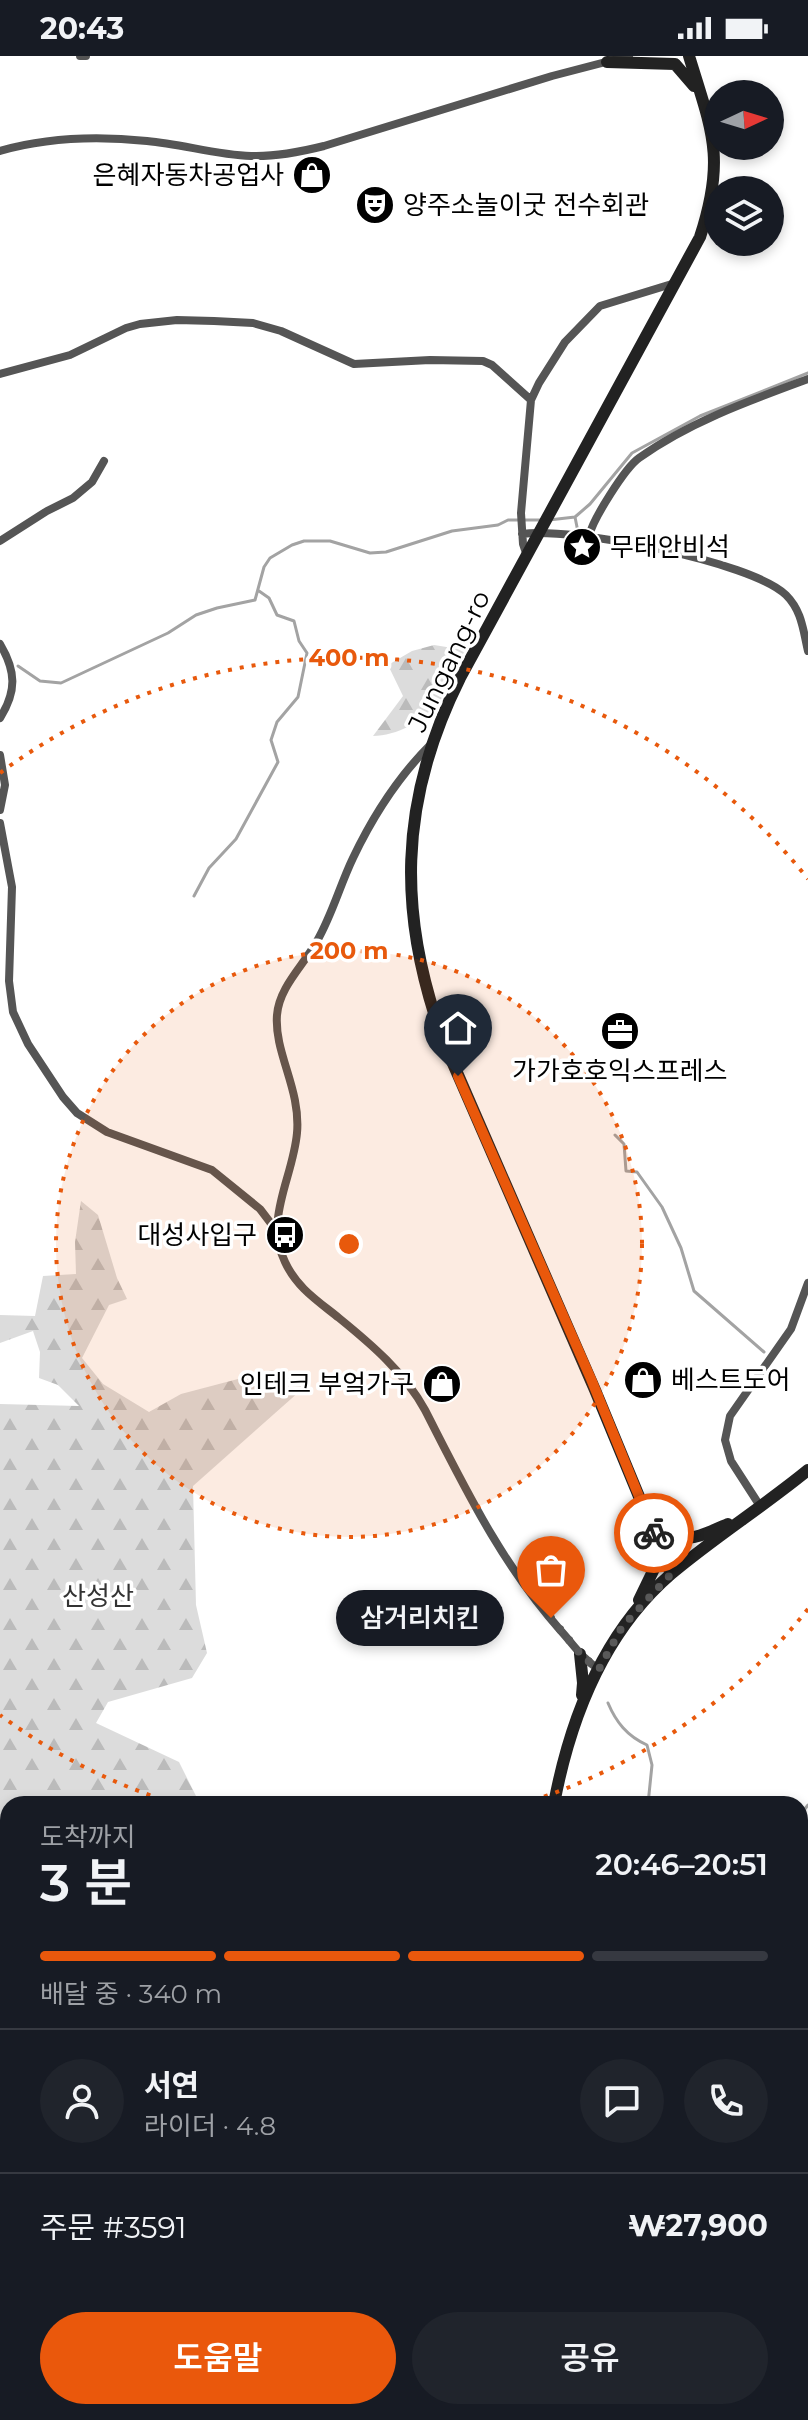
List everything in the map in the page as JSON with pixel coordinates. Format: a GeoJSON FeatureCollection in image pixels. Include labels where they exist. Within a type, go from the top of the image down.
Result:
{"type":"FeatureCollection","features":[{"type":"Feature","properties":{"kind":"main road","name":"Jungang-ro"},"geometry":{"type":"LineString","coordinates":[[689,56],[704,99]]}},
{"type":"Feature","properties":{"kind":"main road"},"geometry":{"type":"LineString","coordinates":[[607,62],[675,64],[692,82],[704,104]]}},
{"type":"Feature","properties":{"kind":"main road","name":"Jungang-ro"},"geometry":{"type":"LineString","coordinates":[[671,1574],[441,1034],[427,992],[413,926],[411,867],[417,806],[431,743],[460,678],[700,237],[712,196],[714,160]]}},
{"type":"Feature","properties":{"kind":"main road"},"geometry":{"type":"LineString","coordinates":[[624,1461],[653,1514],[664,1528],[677,1537],[696,1539],[746,1517]]}},
{"type":"Feature","properties":{"kind":"main road"},"geometry":{"type":"LineString","coordinates":[[580,1708],[607,1651],[632,1615],[671,1574],[808,1470]]}},
{"type":"Feature","properties":{"kind":"main road"},"geometry":{"type":"LineString","coordinates":[[632,1615],[654,1569],[654,1552],[643,1508]]}},
{"type":"Feature","properties":{"kind":"main road"},"geometry":{"type":"LineString","coordinates":[[556,1796],[580,1708],[583,1683],[580,1654]]}},
{"type":"Feature","properties":{"kind":"street"},"geometry":{"type":"LineString","coordinates":[[80,56],[86,56]]}},
{"type":"Feature","properties":{"kind":"street"},"geometry":{"type":"LineString","coordinates":[[0,151],[78,138],[106,138],[249,156],[293,153],[629,56]]}},
{"type":"Feature","properties":{"kind":"street"},"geometry":{"type":"LineString","coordinates":[[527,557],[521,513],[531,400],[539,383],[565,342],[590,313],[607,302],[675,283]]}},
{"type":"Feature","properties":{"kind":"street"},"geometry":{"type":"LineString","coordinates":[[0,374],[70,355],[140,324],[177,320],[214,321],[253,323],[281,331],[354,364],[483,361],[492,365],[531,400]]}},
{"type":"Feature","properties":{"kind":"street"},"geometry":{"type":"LineString","coordinates":[[589,536],[606,502],[637,460],[723,410],[808,379]]}},
{"type":"Feature","properties":{"kind":"street"},"geometry":{"type":"LineString","coordinates":[[0,541],[73,498],[92,482],[104,461]]}},
{"type":"Feature","properties":{"kind":"street"},"geometry":{"type":"LineString","coordinates":[[521,529],[545,523],[559,533],[640,546],[763,579],[784,593],[797,608],[808,651]]}},
{"type":"Feature","properties":{"kind":"street"},"geometry":{"type":"LineString","coordinates":[[0,644],[9,658],[13,684],[12,699],[0,718]]}},
{"type":"Feature","properties":{"kind":"street"},"geometry":{"type":"LineString","coordinates":[[431,743],[408,769],[373,821],[351,861],[323,929],[279,1002],[277,1029],[294,1092],[297,1127],[294,1153],[277,1215],[277,1232],[284,1261],[297,1284],[357,1333],[412,1390],[496,1545],[534,1599],[580,1654],[599,1669]]}},
{"type":"Feature","properties":{"kind":"street"},"geometry":{"type":"LineString","coordinates":[[0,755],[5,785],[0,810]]}},
{"type":"Feature","properties":{"kind":"street"},"geometry":{"type":"LineString","coordinates":[[0,823],[12,887],[9,981],[13,1012],[28,1044],[63,1097],[77,1113],[107,1132],[212,1170],[260,1209],[277,1232]]}},
{"type":"Feature","properties":{"kind":"street"},"geometry":{"type":"LineString","coordinates":[[760,1506],[731,1461],[725,1440],[730,1416],[791,1329],[808,1283]]}},
{"type":"Feature","properties":{"kind":"green space"},"geometry":{"type":"Polygon","coordinates":[[[434,645],[465,650],[439,702],[409,726],[373,736],[403,696],[388,665],[412,651],[434,645]]]}},
{"type":"Feature","properties":{"kind":"green space","name":"산성산"},"geometry":{"type":"Polygon","coordinates":[[[81,1201],[98,1215],[117,1278],[127,1299],[109,1305],[82,1358],[103,1384],[149,1412],[181,1394],[272,1370],[309,1383],[193,1486],[196,1605],[207,1653],[192,1678],[108,1702],[96,1723],[179,1762],[196,1796],[0,1796],[0,1404],[79,1406],[58,1385],[39,1378],[40,1352],[33,1331],[0,1343],[0,1315],[35,1316],[43,1276],[76,1274],[75,1242],[81,1201]]]}},
{"type":"Feature","properties":{"kind":"waterway"},"geometry":{"type":"LineString","coordinates":[[549,520],[575,517],[590,504],[632,453],[700,416],[808,373]]}},
{"type":"Feature","properties":{"kind":"waterway"},"geometry":{"type":"LineString","coordinates":[[575,517],[580,542]]}},
{"type":"Feature","properties":{"kind":"waterway"},"geometry":{"type":"LineString","coordinates":[[18,666],[40,681],[61,683],[168,633],[196,615],[255,600],[264,567],[270,558],[304,541],[330,541],[370,553],[386,552],[452,531],[498,525],[508,520],[542,520]]}},
{"type":"Feature","properties":{"kind":"waterway"},"geometry":{"type":"LineString","coordinates":[[194,896],[209,868],[236,839],[278,762],[271,740],[277,722],[298,697],[307,653],[299,641],[294,621],[277,615],[269,598],[259,591]]}},
{"type":"Feature","properties":{"kind":"waterway"},"geometry":{"type":"LineString","coordinates":[[615,1135],[624,1144],[626,1171],[637,1172],[662,1207],[681,1248],[694,1291],[764,1352]]}},
{"type":"Feature","properties":{"kind":"waterway"},"geometry":{"type":"LineString","coordinates":[[608,1703],[623,1728],[647,1745],[652,1765],[649,1796]]}},
{"type":"Feature","properties":{"kind":"way so far"},"geometry":{"type":"LineString","coordinates":[[551,1618],[583,1657],[599,1669],[622,1627],[671,1574],[654,1533]]}},
{"type":"Feature","properties":{"kind":"place","name":"은혜자동차공업사"},"geometry":{"type":"Point","coordinates":[312,175]}},
{"type":"Feature","properties":{"kind":"place","name":"양주소놀이굿 전수회관"},"geometry":{"type":"Point","coordinates":[375,205]}},
{"type":"Feature","properties":{"kind":"place","name":"무태안비석"},"geometry":{"type":"Point","coordinates":[582,547]}},
{"type":"Feature","properties":{"kind":"place","name":"가가호호익스프레스"},"geometry":{"type":"Point","coordinates":[620,1031]}},
{"type":"Feature","properties":{"kind":"place","name":"대성사입구"},"geometry":{"type":"Point","coordinates":[285,1235]}},
{"type":"Feature","properties":{"kind":"place","name":"베스트도어"},"geometry":{"type":"Point","coordinates":[643,1380]}},
{"type":"Feature","properties":{"kind":"place","name":"인테크 부엌가구"},"geometry":{"type":"Point","coordinates":[442,1384]}},
{"type":"Feature","properties":{"kind":"place","name":"삼거리치킨"},"geometry":{"type":"Point","coordinates":[551,1618]}},
{"type":"Feature","properties":{"kind":"route"},"geometry":{"type":"LineString","coordinates":[[458,1076],[591,1379],[654,1533]]}}]}
